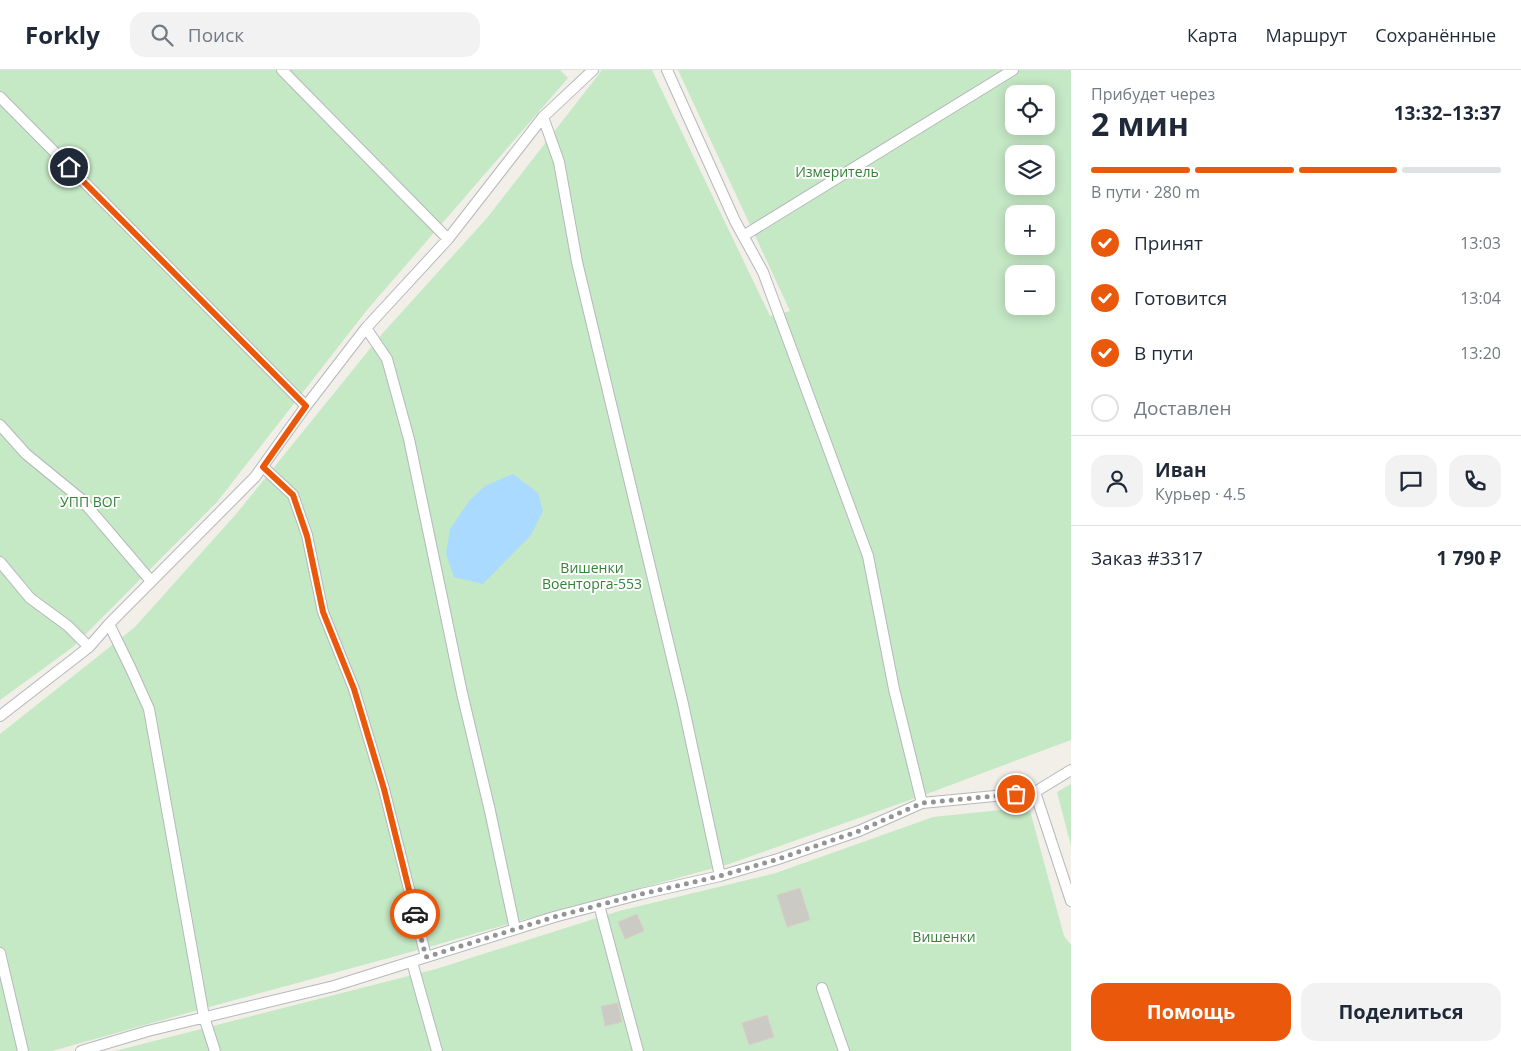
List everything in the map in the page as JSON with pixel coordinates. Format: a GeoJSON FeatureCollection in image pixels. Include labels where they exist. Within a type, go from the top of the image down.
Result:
{"type":"FeatureCollection","features":[{"type":"Feature","properties":{"kind":"lane"},"geometry":{"type":"LineString","coordinates":[[282,70],[448,239]]}},
{"type":"Feature","properties":{"kind":"lane"},"geometry":{"type":"LineString","coordinates":[[667,70],[735,222],[763,272],[868,556],[894,689],[922,803]]}},
{"type":"Feature","properties":{"kind":"lane"},"geometry":{"type":"LineString","coordinates":[[743,236],[1012,70]]}},
{"type":"Feature","properties":{"kind":"lane"},"geometry":{"type":"LineString","coordinates":[[0,716],[89,647],[109,624],[255,477],[306,406],[366,328],[448,239],[542,117],[587,72]]}},
{"type":"Feature","properties":{"kind":"lane"},"geometry":{"type":"LineString","coordinates":[[0,97],[306,406]]}},
{"type":"Feature","properties":{"kind":"lane"},"geometry":{"type":"LineString","coordinates":[[542,117],[559,162],[576,262],[683,704],[720,876]]}},
{"type":"Feature","properties":{"kind":"lane"},"geometry":{"type":"LineString","coordinates":[[366,328],[387,359],[409,439],[462,693],[515,929]]}},
{"type":"Feature","properties":{"kind":"lane"},"geometry":{"type":"LineString","coordinates":[[0,425],[26,454],[81,498],[151,581]]}},
{"type":"Feature","properties":{"kind":"lane"},"geometry":{"type":"LineString","coordinates":[[263,467],[293,495],[307,536],[323,612],[354,689],[384,789],[426,957]]}},
{"type":"Feature","properties":{"kind":"lane"},"geometry":{"type":"LineString","coordinates":[[0,562],[30,598],[68,626],[89,647]]}},
{"type":"Feature","properties":{"kind":"lane"},"geometry":{"type":"LineString","coordinates":[[109,624],[132,669],[149,709],[204,1017],[215,1051]]}},
{"type":"Feature","properties":{"kind":"lane"},"geometry":{"type":"LineString","coordinates":[[81,1051],[148,1031],[334,986],[515,929],[599,905],[720,876],[778,859],[859,831],[922,803],[1035,792],[1071,770]]}},
{"type":"Feature","properties":{"kind":"lane"},"geometry":{"type":"LineString","coordinates":[[1035,792],[1071,901]]}},
{"type":"Feature","properties":{"kind":"lane"},"geometry":{"type":"LineString","coordinates":[[599,905],[638,1051]]}},
{"type":"Feature","properties":{"kind":"lane"},"geometry":{"type":"LineString","coordinates":[[0,953],[23,1051]]}},
{"type":"Feature","properties":{"kind":"lane"},"geometry":{"type":"LineString","coordinates":[[412,962],[437,1051]]}},
{"type":"Feature","properties":{"kind":"lane"},"geometry":{"type":"LineString","coordinates":[[822,988],[844,1051]]}},
{"type":"Feature","properties":{"kind":"green space","name":"УПП ВОГ"},"geometry":{"type":"Polygon","coordinates":[[[0,70],[560,70],[568,78],[367,310],[217,502],[73,647],[0,700],[0,70]]]}},
{"type":"Feature","properties":{"kind":"green space","name":"Вишенки Военторга-553"},"geometry":{"type":"Polygon","coordinates":[[[602,70],[652,70],[770,316],[790,311],[678,70],[1071,70],[1071,740],[924,795],[729,864],[52,1051],[0,1051],[0,734],[135,627],[237,513],[382,334],[487,218],[602,70]]]}},
{"type":"Feature","properties":{"kind":"green space"},"geometry":{"type":"Polygon","coordinates":[[[1071,784],[1071,846],[1057,792],[1071,784]]]}},
{"type":"Feature","properties":{"kind":"green space","name":"Вишенки"},"geometry":{"type":"Polygon","coordinates":[[[1029,807],[1064,936],[1071,945],[1071,1051],[115,1051],[436,969],[619,911],[776,873],[933,817],[1029,807]]]}},
{"type":"Feature","properties":{"kind":"water"},"geometry":{"type":"Polygon","coordinates":[[[513,474],[538,493],[543,511],[531,535],[483,584],[454,577],[446,554],[450,529],[470,500],[485,486],[513,474]]]}},
{"type":"Feature","properties":{"kind":"building"},"geometry":{"type":"Polygon","coordinates":[[[800,888],[810,920],[787,927],[777,895],[800,888]]]}},
{"type":"Feature","properties":{"kind":"building"},"geometry":{"type":"Polygon","coordinates":[[[637,914],[644,931],[625,939],[618,922],[637,914]]]}},
{"type":"Feature","properties":{"kind":"building"},"geometry":{"type":"Polygon","coordinates":[[[618,1003],[622,1022],[605,1026],[601,1006],[618,1003]]]}},
{"type":"Feature","properties":{"kind":"building"},"geometry":{"type":"Polygon","coordinates":[[[767,1015],[774,1037],[749,1045],[742,1023],[767,1015]]]}},
{"type":"Feature","properties":{"kind":"way so far"},"geometry":{"type":"LineString","coordinates":[[415,914],[426,957],[554,917],[720,876],[778,859],[859,831],[922,803],[1016,794]]}},
{"type":"Feature","properties":{"kind":"route"},"geometry":{"type":"LineString","coordinates":[[69,167],[306,406],[263,467],[293,495],[307,536],[323,612],[354,689],[384,789],[415,914]]}},
{"type":"Feature","properties":{"kind":"park label","name":"Измеритель"},"geometry":{"type":"Point","coordinates":[837,171]}}]}
